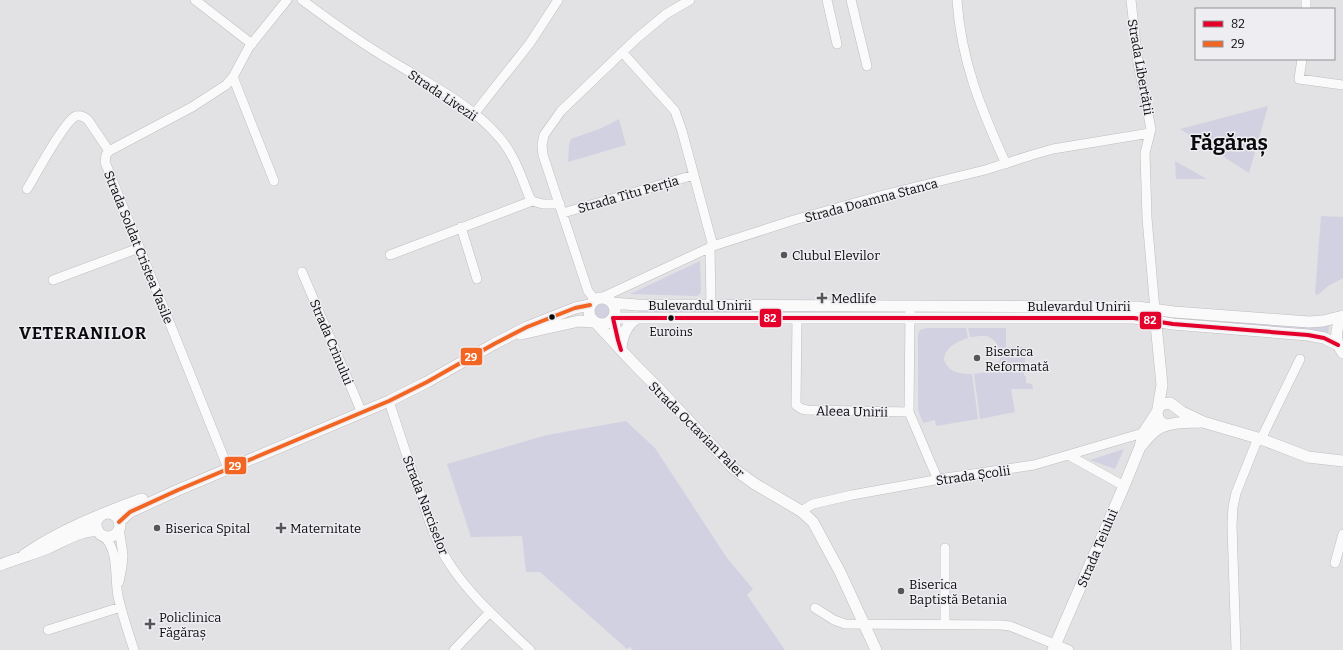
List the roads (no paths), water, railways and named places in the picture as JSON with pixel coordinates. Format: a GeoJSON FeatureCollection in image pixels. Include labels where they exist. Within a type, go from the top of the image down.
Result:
{"type":"FeatureCollection","features":[{"type":"Feature","properties":{"kind":"main road","name":"Bulevardul Unirii"},"geometry":{"type":"LineString","coordinates":[[599,301],[637,305],[1122,306],[1210,315],[1309,322],[1323,321],[1343,316]]}},
{"type":"Feature","properties":{"kind":"main road"},"geometry":{"type":"LineString","coordinates":[[613,318],[606,324],[595,323],[588,314],[599,301],[615,310],[613,318],[621,350]]}},
{"type":"Feature","properties":{"kind":"main road","name":"Strada Doamna Stanca"},"geometry":{"type":"LineString","coordinates":[[119,525],[125,516],[130,512],[228,468],[389,401],[427,382],[494,344],[552,316],[579,306],[599,301]]}},
{"type":"Feature","properties":{"kind":"main road"},"geometry":{"type":"LineString","coordinates":[[1155,310],[1162,385],[1158,410],[1159,420],[1164,424],[1203,422]]}},
{"type":"Feature","properties":{"kind":"main road","name":"Bulevardul Unirii"},"geometry":{"type":"LineString","coordinates":[[1341,349],[1336,333],[1337,327],[1343,316]]}},
{"type":"Feature","properties":{"kind":"main road","name":"Bulevardul Unirii"},"geometry":{"type":"LineString","coordinates":[[613,318],[1127,318],[1173,324],[1308,335],[1324,338],[1341,349]]}},
{"type":"Feature","properties":{"kind":"main road"},"geometry":{"type":"LineString","coordinates":[[621,350],[625,331],[637,318]]}},
{"type":"Feature","properties":{"kind":"main road","name":"Strada Doamna Stanca"},"geometry":{"type":"LineString","coordinates":[[511,336],[579,321],[595,323]]}},
{"type":"Feature","properties":{"kind":"main road","name":"Strada Octavian Paler"},"geometry":{"type":"LineString","coordinates":[[595,323],[734,469],[755,484],[801,511],[813,522],[840,572],[876,650]]}},
{"type":"Feature","properties":{"kind":"main road"},"geometry":{"type":"LineString","coordinates":[[1140,447],[1156,430],[1170,424],[1178,418],[1178,411],[1162,385]]}},
{"type":"Feature","properties":{"kind":"main road"},"geometry":{"type":"LineString","coordinates":[[1140,447],[1143,433],[1163,404],[1175,406],[1203,422],[1260,439],[1308,457],[1343,461]]}},
{"type":"Feature","properties":{"kind":"main road","name":"Strada Teiului"},"geometry":{"type":"LineString","coordinates":[[1055,647],[1140,447]]}},
{"type":"Feature","properties":{"kind":"main road","name":"Strada Doamna Stanca"},"geometry":{"type":"LineString","coordinates":[[24,555],[51,538],[103,514],[151,496],[178,490]]}},
{"type":"Feature","properties":{"kind":"main road"},"geometry":{"type":"LineString","coordinates":[[107,513],[114,515],[119,525],[115,534],[108,536],[100,533],[96,524],[97,520],[103,514],[107,513]]}},
{"type":"Feature","properties":{"kind":"main road","name":"Strada Doamna Stanca"},"geometry":{"type":"LineString","coordinates":[[0,565],[24,555],[49,548],[87,532],[100,533]]}},
{"type":"Feature","properties":{"kind":"street"},"geometry":{"type":"LineString","coordinates":[[195,0],[252,44]]}},
{"type":"Feature","properties":{"kind":"street","name":"Strada Soldat Cristea Vasile"},"geometry":{"type":"LineString","coordinates":[[228,468],[105,162],[106,155],[109,151],[200,102],[221,89],[233,77],[252,44],[287,0]]}},
{"type":"Feature","properties":{"kind":"street","name":"Strada Livezii"},"geometry":{"type":"LineString","coordinates":[[302,0],[360,42],[441,90],[474,114],[496,133],[507,146],[514,159],[532,201]]}},
{"type":"Feature","properties":{"kind":"street"},"geometry":{"type":"LineString","coordinates":[[474,114],[530,43],[558,0]]}},
{"type":"Feature","properties":{"kind":"street","name":"Strada Titu Perția"},"geometry":{"type":"LineString","coordinates":[[599,301],[588,291],[543,155],[542,145],[544,135],[561,111],[622,52],[666,14],[690,0]]}},
{"type":"Feature","properties":{"kind":"street"},"geometry":{"type":"LineString","coordinates":[[827,0],[837,44]]}},
{"type":"Feature","properties":{"kind":"street"},"geometry":{"type":"LineString","coordinates":[[851,0],[867,66]]}},
{"type":"Feature","properties":{"kind":"street"},"geometry":{"type":"LineString","coordinates":[[957,0],[963,46],[973,86],[1006,164]]}},
{"type":"Feature","properties":{"kind":"street","name":"Strada Libertății"},"geometry":{"type":"LineString","coordinates":[[1131,0],[1135,47],[1150,123],[1150,133],[1145,153],[1152,292],[1155,310]]}},
{"type":"Feature","properties":{"kind":"street","name":"Strada Titu Perția"},"geometry":{"type":"LineString","coordinates":[[622,52],[675,111],[678,117],[712,247],[711,305]]}},
{"type":"Feature","properties":{"kind":"street"},"geometry":{"type":"LineString","coordinates":[[1302,60],[1299,79],[1343,85]]}},
{"type":"Feature","properties":{"kind":"street"},"geometry":{"type":"LineString","coordinates":[[233,77],[274,181]]}},
{"type":"Feature","properties":{"kind":"street"},"geometry":{"type":"LineString","coordinates":[[27,189],[64,129],[72,119],[77,116],[83,116],[88,120],[109,151]]}},
{"type":"Feature","properties":{"kind":"street","name":"Strada Doamna Stanca"},"geometry":{"type":"LineString","coordinates":[[599,301],[712,247],[794,220],[883,195],[980,172],[1053,149],[1150,133]]}},
{"type":"Feature","properties":{"kind":"street","name":"Strada Titu Perția"},"geometry":{"type":"LineString","coordinates":[[561,209],[694,175]]}},
{"type":"Feature","properties":{"kind":"street"},"geometry":{"type":"LineString","coordinates":[[390,255],[532,201],[561,209]]}},
{"type":"Feature","properties":{"kind":"street"},"geometry":{"type":"LineString","coordinates":[[461,227],[477,279]]}},
{"type":"Feature","properties":{"kind":"street"},"geometry":{"type":"LineString","coordinates":[[53,280],[139,248]]}},
{"type":"Feature","properties":{"kind":"street","name":"Strada Crinului"},"geometry":{"type":"LineString","coordinates":[[302,272],[362,413]]}},
{"type":"Feature","properties":{"kind":"street"},"geometry":{"type":"LineString","coordinates":[[860,305],[860,318]]}},
{"type":"Feature","properties":{"kind":"street"},"geometry":{"type":"LineString","coordinates":[[910,306],[909,412],[942,479]]}},
{"type":"Feature","properties":{"kind":"street","name":"Aleea Unirii"},"geometry":{"type":"LineString","coordinates":[[797,318],[796,405],[807,410],[909,412]]}},
{"type":"Feature","properties":{"kind":"street"},"geometry":{"type":"LineString","coordinates":[[1236,650],[1232,525],[1233,507],[1238,486],[1300,359]]}},
{"type":"Feature","properties":{"kind":"street","name":"Strada Narciselor"},"geometry":{"type":"LineString","coordinates":[[389,401],[428,516],[444,555],[460,579],[490,612],[530,650]]}},
{"type":"Feature","properties":{"kind":"street","name":"Strada Școlii"},"geometry":{"type":"LineString","coordinates":[[801,511],[813,504],[838,498],[942,479],[1029,466],[1070,456],[1143,433]]}},
{"type":"Feature","properties":{"kind":"street"},"geometry":{"type":"LineString","coordinates":[[1070,456],[1124,486]]}},
{"type":"Feature","properties":{"kind":"street"},"geometry":{"type":"LineString","coordinates":[[117,591],[123,561],[119,525]]}},
{"type":"Feature","properties":{"kind":"street"},"geometry":{"type":"LineString","coordinates":[[100,533],[108,541],[114,557],[117,591],[134,650]]}},
{"type":"Feature","properties":{"kind":"street"},"geometry":{"type":"LineString","coordinates":[[1335,563],[1343,534]]}},
{"type":"Feature","properties":{"kind":"street"},"geometry":{"type":"LineString","coordinates":[[945,548],[945,624]]}},
{"type":"Feature","properties":{"kind":"street"},"geometry":{"type":"LineString","coordinates":[[48,630],[121,607]]}},
{"type":"Feature","properties":{"kind":"street"},"geometry":{"type":"LineString","coordinates":[[815,608],[839,623],[1010,626],[1055,647],[1069,650]]}},
{"type":"Feature","properties":{"kind":"street"},"geometry":{"type":"LineString","coordinates":[[454,650],[490,612]]}},
{"type":"Feature","properties":{"kind":"place","name":"Clubul Elevilor"},"geometry":{"type":"Point","coordinates":[784,255]}},
{"type":"Feature","properties":{"kind":"place","name":"Medlife"},"geometry":{"type":"Point","coordinates":[822,298]}},
{"type":"Feature","properties":{"kind":"place","name":"Euroins"},"geometry":{"type":"Point","coordinates":[671,318]}},
{"type":"Feature","properties":{"kind":"place","name":"Biserica Reformată"},"geometry":{"type":"Point","coordinates":[977,358]}},
{"type":"Feature","properties":{"kind":"place","name":"Biserica Spital"},"geometry":{"type":"Point","coordinates":[157,528]}},
{"type":"Feature","properties":{"kind":"place","name":"Maternitate"},"geometry":{"type":"Point","coordinates":[281,528]}},
{"type":"Feature","properties":{"kind":"place","name":"Biserica Baptistă Betania"},"geometry":{"type":"Point","coordinates":[901,591]}},
{"type":"Feature","properties":{"kind":"place","name":"Policlinica Făgăraș"},"geometry":{"type":"Point","coordinates":[150,624]}},
{"type":"Feature","properties":{"kind":"district","name":"Făgăraș"},"geometry":{"type":"Point","coordinates":[1229,143]}},
{"type":"Feature","properties":{"kind":"district","name":"VETERANILOR"},"geometry":{"type":"Point","coordinates":[83,333]}}]}
